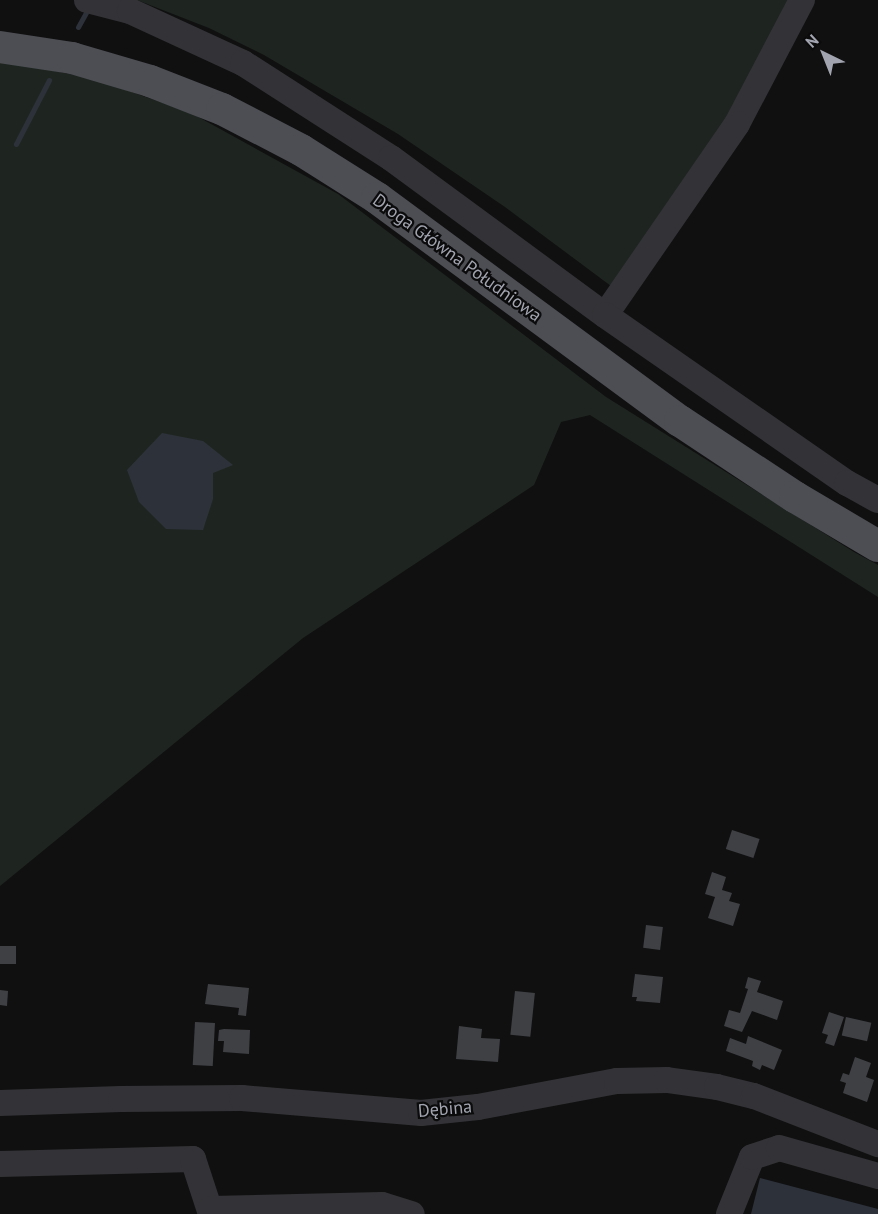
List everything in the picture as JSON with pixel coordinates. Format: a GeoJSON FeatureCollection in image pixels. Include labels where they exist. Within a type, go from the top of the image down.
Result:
{"type":"FeatureCollection","features":[{"type":"Feature","properties":{"kind":"main road","name":"Droga Główna Południowa"},"geometry":{"type":"LineString","coordinates":[[0,47],[72,58],[150,81],[222,108],[301,150],[377,198],[680,421],[795,496],[878,546]]}},
{"type":"Feature","properties":{"kind":"street"},"geometry":{"type":"LineString","coordinates":[[87,0],[130,11],[243,63],[391,158],[605,315],[847,483],[878,500]]}},
{"type":"Feature","properties":{"kind":"street"},"geometry":{"type":"LineString","coordinates":[[605,315],[737,124],[802,0]]}},
{"type":"Feature","properties":{"kind":"street","name":"Dębina"},"geometry":{"type":"LineString","coordinates":[[0,1103],[242,1098],[421,1113],[478,1107],[617,1081],[667,1080],[717,1087],[754,1096],[878,1144]]}},
{"type":"Feature","properties":{"kind":"street"},"geometry":{"type":"LineString","coordinates":[[729,1214],[752,1156],[779,1148],[878,1176]]}},
{"type":"Feature","properties":{"kind":"street"},"geometry":{"type":"LineString","coordinates":[[0,1164],[193,1159],[211,1212],[382,1205],[412,1214]]}},
{"type":"Feature","properties":{"kind":"shaded area"},"geometry":{"type":"Polygon","coordinates":[[[137,0],[799,0],[757,87],[611,286],[505,207],[398,134],[264,55],[209,28],[137,0]]]}},
{"type":"Feature","properties":{"kind":"shaded area"},"geometry":{"type":"Polygon","coordinates":[[[0,61],[92,78],[191,113],[338,194],[606,397],[878,565],[878,597],[590,415],[561,422],[534,485],[303,638],[0,886],[0,61]]]}},
{"type":"Feature","properties":{"kind":"shaded area"},"geometry":{"type":"Polygon","coordinates":[[[162,433],[203,441],[233,465],[213,473],[213,499],[203,530],[166,529],[139,502],[127,470],[162,433]]]}},
{"type":"Feature","properties":{"kind":"shaded area"},"geometry":{"type":"Polygon","coordinates":[[[760,1178],[878,1209],[878,1214],[751,1214],[760,1178]]]}},
{"type":"Feature","properties":{"kind":"building"},"geometry":{"type":"Polygon","coordinates":[[[732,830],[760,839],[753,858],[726,849],[732,830]]]}},
{"type":"Feature","properties":{"kind":"building"},"geometry":{"type":"Polygon","coordinates":[[[712,872],[726,877],[722,890],[732,893],[729,901],[740,904],[733,926],[708,918],[715,897],[705,894],[712,872]]]}},
{"type":"Feature","properties":{"kind":"building"},"geometry":{"type":"Polygon","coordinates":[[[646,925],[663,927],[660,950],[643,948],[646,925]]]}},
{"type":"Feature","properties":{"kind":"building"},"geometry":{"type":"Polygon","coordinates":[[[0,946],[16,946],[16,964],[0,964],[0,946]]]}},
{"type":"Feature","properties":{"kind":"building"},"geometry":{"type":"Polygon","coordinates":[[[635,974],[663,977],[660,1003],[636,1001],[637,997],[632,997],[635,974]]]}},
{"type":"Feature","properties":{"kind":"building"},"geometry":{"type":"Polygon","coordinates":[[[748,977],[761,981],[757,992],[783,1001],[777,1020],[752,1011],[742,1032],[724,1026],[729,1010],[740,1013],[748,989],[745,988],[748,977]]]}},
{"type":"Feature","properties":{"kind":"building"},"geometry":{"type":"Polygon","coordinates":[[[208,984],[249,988],[246,1016],[238,1015],[239,1008],[205,1004],[208,984]]]}},
{"type":"Feature","properties":{"kind":"building"},"geometry":{"type":"Polygon","coordinates":[[[0,990],[8,991],[7,1006],[0,1005],[0,990]]]}},
{"type":"Feature","properties":{"kind":"building"},"geometry":{"type":"Polygon","coordinates":[[[515,991],[535,993],[530,1037],[510,1035],[515,991]]]}},
{"type":"Feature","properties":{"kind":"building"},"geometry":{"type":"Polygon","coordinates":[[[829,1012],[844,1017],[834,1046],[825,1043],[828,1035],[822,1033],[829,1012]]]}},
{"type":"Feature","properties":{"kind":"building"},"geometry":{"type":"Polygon","coordinates":[[[846,1017],[871,1023],[867,1041],[842,1036],[846,1017]]]}},
{"type":"Feature","properties":{"kind":"building"},"geometry":{"type":"Polygon","coordinates":[[[195,1022],[215,1023],[213,1066],[193,1065],[195,1022]]]}},
{"type":"Feature","properties":{"kind":"building"},"geometry":{"type":"Polygon","coordinates":[[[459,1026],[482,1029],[481,1038],[500,1039],[498,1062],[456,1059],[459,1026]]]}},
{"type":"Feature","properties":{"kind":"building"},"geometry":{"type":"Polygon","coordinates":[[[219,1030],[250,1030],[249,1054],[223,1052],[224,1041],[218,1041],[219,1030]]]}},
{"type":"Feature","properties":{"kind":"building"},"geometry":{"type":"Polygon","coordinates":[[[748,1036],[782,1050],[774,1070],[762,1065],[760,1070],[752,1066],[753,1061],[726,1051],[730,1038],[746,1044],[748,1036]]]}},
{"type":"Feature","properties":{"kind":"building"},"geometry":{"type":"Polygon","coordinates":[[[855,1057],[871,1063],[866,1077],[874,1080],[867,1102],[843,1093],[846,1083],[840,1081],[843,1073],[849,1075],[855,1057]]]}},
{"type":"Feature","properties":{"kind":"waterway"},"geometry":{"type":"LineString","coordinates":[[78,27],[87,11]]}},
{"type":"Feature","properties":{"kind":"waterway"},"geometry":{"type":"LineString","coordinates":[[16,144],[49,80]]}}]}
